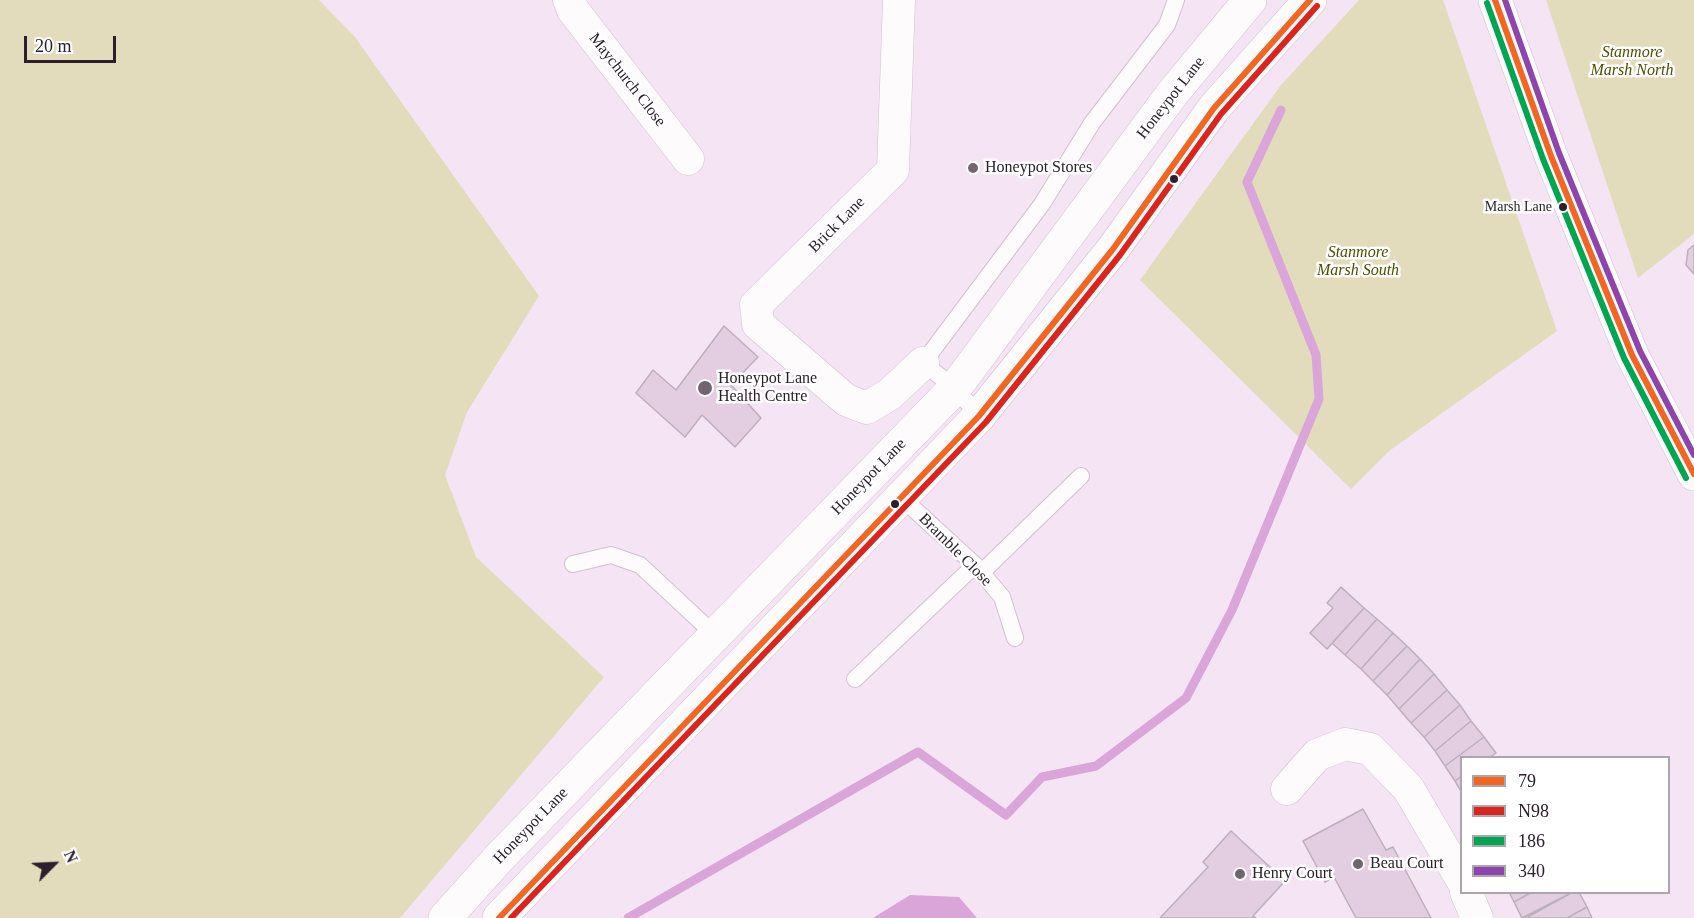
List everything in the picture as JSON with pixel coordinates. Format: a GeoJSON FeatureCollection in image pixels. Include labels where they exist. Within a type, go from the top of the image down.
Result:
{"type":"FeatureCollection","features":[{"type":"Feature","properties":{"kind":"main road","name":"Honeypot Lane"},"geometry":{"type":"LineString","coordinates":[[445,918],[498,859],[955,388],[1172,94],[1250,0]]}},
{"type":"Feature","properties":{"kind":"main road"},"geometry":{"type":"LineString","coordinates":[[499,918],[979,416],[1113,249],[1214,108],[1310,0]]}},
{"type":"Feature","properties":{"kind":"main road"},"geometry":{"type":"LineString","coordinates":[[1495,0],[1551,156],[1632,355],[1694,474]]}},
{"type":"Feature","properties":{"kind":"main road"},"geometry":{"type":"LineString","coordinates":[[1513,52],[1517,15],[1514,0]]}},
{"type":"Feature","properties":{"kind":"street","name":"Maychurch Close"},"geometry":{"type":"LineString","coordinates":[[569,0],[573,10],[688,159]]}},
{"type":"Feature","properties":{"kind":"street","name":"Brick Lane"},"geometry":{"type":"LineString","coordinates":[[898,0],[893,170],[756,305],[758,324],[846,400],[867,408],[890,394],[922,363]]}},
{"type":"Feature","properties":{"kind":"street"},"geometry":{"type":"LineString","coordinates":[[1287,789],[1317,755],[1345,744],[1370,749],[1408,788],[1460,878]]}},
{"type":"Feature","properties":{"kind":"street"},"geometry":{"type":"LineString","coordinates":[[1467,894],[1477,918]]}},
{"type":"Feature","properties":{"kind":"lane"},"geometry":{"type":"LineString","coordinates":[[979,416],[955,388],[922,363],[1042,204],[1092,123],[1167,25],[1176,0]]}},
{"type":"Feature","properties":{"kind":"lane"},"geometry":{"type":"LineString","coordinates":[[855,679],[1081,476]]}},
{"type":"Feature","properties":{"kind":"lane","name":"Bramble Close"},"geometry":{"type":"LineString","coordinates":[[903,498],[978,569],[1002,597],[1015,638]]}},
{"type":"Feature","properties":{"kind":"lane"},"geometry":{"type":"LineString","coordinates":[[573,564],[611,555],[640,565],[716,636]]}},
{"type":"Feature","properties":{"kind":"green space"},"geometry":{"type":"Polygon","coordinates":[[[0,0],[319,0],[355,37],[539,296],[467,412],[445,475],[476,557],[604,677],[400,918],[0,918],[0,0]]]}},
{"type":"Feature","properties":{"kind":"green space","name":"Stanmore Marsh South"},"geometry":{"type":"Polygon","coordinates":[[[1359,0],[1443,0],[1557,331],[1389,451],[1351,489],[1140,280],[1281,85],[1359,0]]]}},
{"type":"Feature","properties":{"kind":"green space","name":"Stanmore Marsh North"},"geometry":{"type":"Polygon","coordinates":[[[1546,0],[1694,0],[1694,234],[1638,278],[1546,0]]]}},
{"type":"Feature","properties":{"kind":"shaded area"},"geometry":{"type":"Polygon","coordinates":[[[910,895],[959,897],[977,918],[873,918],[910,895]]]}},
{"type":"Feature","properties":{"kind":"building"},"geometry":{"type":"Polygon","coordinates":[[[1694,245],[1694,274],[1686,265],[1688,250],[1694,245]]]}},
{"type":"Feature","properties":{"kind":"building","name":"Honeypot Lane Health Centre"},"geometry":{"type":"Polygon","coordinates":[[[724,326],[758,357],[731,385],[761,418],[735,447],[702,415],[685,437],[636,393],[653,370],[676,390],[724,326]]]}},
{"type":"Feature","properties":{"kind":"building"},"geometry":{"type":"Polygon","coordinates":[[[1341,587],[1364,608],[1327,649],[1310,633],[1333,608],[1327,603],[1341,587]]]}},
{"type":"Feature","properties":{"kind":"building"},"geometry":{"type":"Polygon","coordinates":[[[1364,608],[1377,619],[1345,655],[1332,643],[1364,608]]]}},
{"type":"Feature","properties":{"kind":"building"},"geometry":{"type":"Polygon","coordinates":[[[1377,619],[1393,633],[1361,669],[1345,655],[1377,619]]]}},
{"type":"Feature","properties":{"kind":"building"},"geometry":{"type":"Polygon","coordinates":[[[1393,633],[1407,646],[1373,681],[1361,669],[1393,633]]]}},
{"type":"Feature","properties":{"kind":"building"},"geometry":{"type":"Polygon","coordinates":[[[1407,646],[1420,659],[1387,695],[1373,681],[1407,646]]]}},
{"type":"Feature","properties":{"kind":"building"},"geometry":{"type":"Polygon","coordinates":[[[1420,659],[1434,674],[1399,709],[1387,695],[1420,659]]]}},
{"type":"Feature","properties":{"kind":"building"},"geometry":{"type":"Polygon","coordinates":[[[1434,674],[1447,690],[1411,723],[1399,709],[1434,674]]]}},
{"type":"Feature","properties":{"kind":"building"},"geometry":{"type":"Polygon","coordinates":[[[1447,690],[1460,705],[1424,737],[1411,723],[1447,690]]]}},
{"type":"Feature","properties":{"kind":"building"},"geometry":{"type":"Polygon","coordinates":[[[1460,705],[1471,721],[1435,751],[1424,737],[1460,705]]]}},
{"type":"Feature","properties":{"kind":"building"},"geometry":{"type":"Polygon","coordinates":[[[1471,721],[1484,737],[1445,766],[1435,751],[1471,721]]]}},
{"type":"Feature","properties":{"kind":"building"},"geometry":{"type":"Polygon","coordinates":[[[1484,737],[1496,753],[1492,756],[1460,756],[1460,777],[1455,781],[1445,766],[1484,737]]]}},
{"type":"Feature","properties":{"kind":"building"},"geometry":{"type":"Polygon","coordinates":[[[1460,777],[1460,790],[1455,781],[1460,777]]]}},
{"type":"Feature","properties":{"kind":"building","name":"Beau Court"},"geometry":{"type":"Polygon","coordinates":[[[1363,809],[1386,850],[1393,847],[1431,918],[1356,918],[1334,877],[1325,882],[1303,841],[1363,809]]]}},
{"type":"Feature","properties":{"kind":"building","name":"Henry Court"},"geometry":{"type":"Polygon","coordinates":[[[1231,831],[1285,881],[1253,916],[1256,918],[1160,918],[1208,867],[1203,862],[1231,831]]]}},
{"type":"Feature","properties":{"kind":"building"},"geometry":{"type":"Polygon","coordinates":[[[1510,894],[1528,894],[1514,902],[1510,894]]]}},
{"type":"Feature","properties":{"kind":"building"},"geometry":{"type":"Polygon","coordinates":[[[1528,894],[1569,894],[1522,918],[1514,902],[1528,894]]]}},
{"type":"Feature","properties":{"kind":"building"},"geometry":{"type":"Polygon","coordinates":[[[1569,894],[1580,894],[1587,907],[1567,918],[1526,918],[1569,894]]]}},
{"type":"Feature","properties":{"kind":"building"},"geometry":{"type":"Polygon","coordinates":[[[1587,907],[1592,918],[1567,918],[1587,907]]]}},
{"type":"Feature","properties":{"kind":"waterway"},"geometry":{"type":"LineString","coordinates":[[628,918],[918,752],[1006,815],[1042,777],[1096,766],[1186,698],[1232,610],[1319,399],[1316,355],[1247,182],[1281,110]]}},
{"type":"Feature","properties":{"kind":"transit line","name":"79"},"geometry":{"type":"LineString","coordinates":[[499,918],[979,416],[1113,249],[1214,108],[1310,0]]}},
{"type":"Feature","properties":{"kind":"transit line","name":"79"},"geometry":{"type":"LineString","coordinates":[[1495,0],[1551,156],[1632,355],[1694,474]]}},
{"type":"Feature","properties":{"kind":"transit line","name":"340"},"geometry":{"type":"LineString","coordinates":[[1505,0],[1559,153],[1640,351],[1694,455]]}},
{"type":"Feature","properties":{"kind":"transit line","name":"186"},"geometry":{"type":"LineString","coordinates":[[1487,3],[1543,159],[1624,358],[1686,478]]}},
{"type":"Feature","properties":{"kind":"transit line","name":"N98"},"geometry":{"type":"LineString","coordinates":[[511,918],[986,422],[1120,255],[1221,114],[1317,6]]}},
{"type":"Feature","properties":{"kind":"place","name":"Honeypot Stores"},"geometry":{"type":"Point","coordinates":[973,168]}},
{"type":"Feature","properties":{"kind":"place","name":"Marsh Lane"},"geometry":{"type":"Point","coordinates":[1563,207]}},
{"type":"Feature","properties":{"kind":"place","name":"Honeypot Lane Health Centre"},"geometry":{"type":"Point","coordinates":[705,388]}},
{"type":"Feature","properties":{"kind":"place","name":"Beau Court"},"geometry":{"type":"Point","coordinates":[1358,864]}},
{"type":"Feature","properties":{"kind":"place","name":"Henry Court"},"geometry":{"type":"Point","coordinates":[1240,874]}}]}
